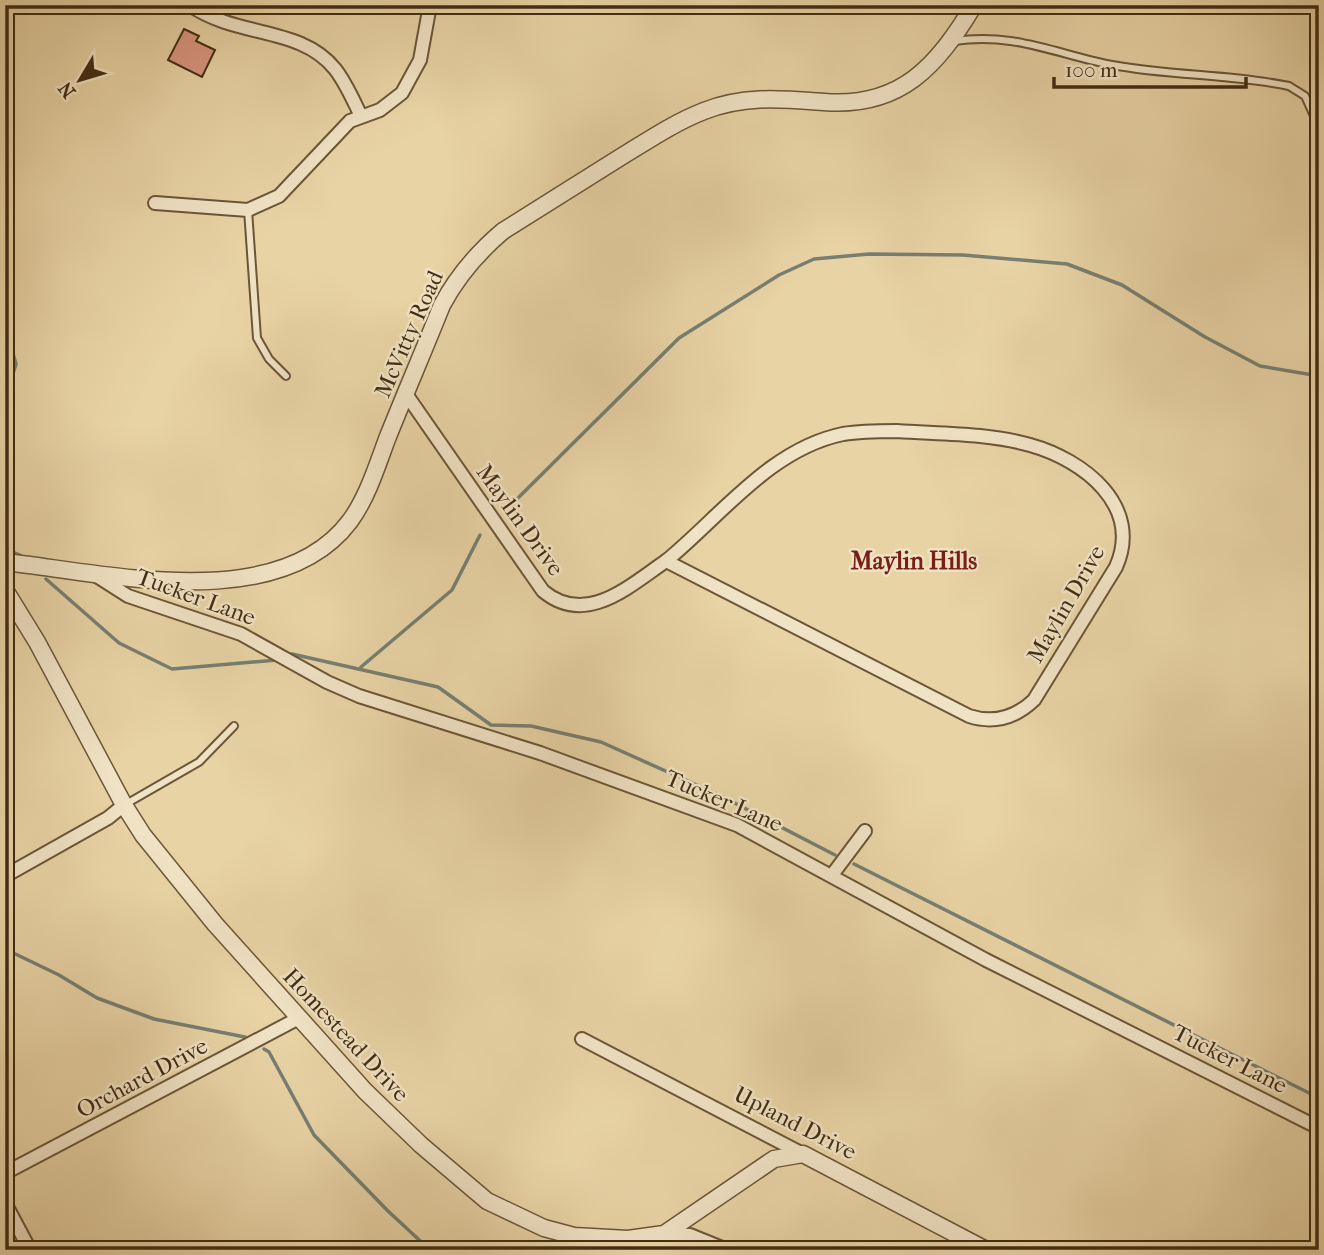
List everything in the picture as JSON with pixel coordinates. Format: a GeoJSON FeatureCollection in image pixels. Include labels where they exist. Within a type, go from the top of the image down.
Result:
{"type":"FeatureCollection","features":[{"type":"Feature","properties":{"kind":"street"},"geometry":{"type":"LineString","coordinates":[[190,5],[237,28],[291,39],[307,46],[334,67],[361,116]]}},
{"type":"Feature","properties":{"kind":"street"},"geometry":{"type":"LineString","coordinates":[[155,203],[248,211],[279,197],[340,131],[361,116],[392,104],[412,78],[424,45],[430,5]]}},
{"type":"Feature","properties":{"kind":"street","name":"McVitty Road"},"geometry":{"type":"LineString","coordinates":[[5,562],[211,581],[259,575],[304,560],[335,538],[350,520],[453,284],[476,255],[503,231],[633,150],[701,112],[760,98],[853,102],[873,99],[910,82],[927,70],[952,41],[974,5]]}},
{"type":"Feature","properties":{"kind":"street","name":"Maylin Drive"},"geometry":{"type":"LineString","coordinates":[[405,394],[543,591],[554,600],[577,607],[600,603],[666,561],[767,470],[787,456],[831,438],[871,432],[1005,440],[1051,453],[1071,463],[1109,494],[1124,528],[1124,542],[1116,567],[1034,700],[1013,716],[1000,719],[969,716],[666,561]]}},
{"type":"Feature","properties":{"kind":"street","name":"Tucker Lane"},"geometry":{"type":"LineString","coordinates":[[89,571],[128,596],[241,634],[327,682],[359,696],[540,753],[705,811],[832,875],[986,960],[1319,1128]]}},
{"type":"Feature","properties":{"kind":"street","name":"Homestead Drive"},"geometry":{"type":"LineString","coordinates":[[5,590],[70,700],[124,805],[143,835],[297,1019],[421,1145],[466,1184],[505,1211],[544,1228],[574,1236],[616,1240],[664,1234],[774,1160],[803,1154]]}},
{"type":"Feature","properties":{"kind":"street"},"geometry":{"type":"LineString","coordinates":[[5,876],[108,818],[124,805]]}},
{"type":"Feature","properties":{"kind":"street"},"geometry":{"type":"LineString","coordinates":[[832,875],[865,831]]}},
{"type":"Feature","properties":{"kind":"street","name":"Orchard Drive"},"geometry":{"type":"LineString","coordinates":[[5,1174],[297,1019]]}},
{"type":"Feature","properties":{"kind":"street","name":"Upland Drive"},"geometry":{"type":"LineString","coordinates":[[582,1039],[986,1250]]}},
{"type":"Feature","properties":{"kind":"street"},"geometry":{"type":"LineString","coordinates":[[5,1203],[30,1250]]}},
{"type":"Feature","properties":{"kind":"street"},"geometry":{"type":"LineString","coordinates":[[664,1234],[690,1235],[727,1250]]}},
{"type":"Feature","properties":{"kind":"lane"},"geometry":{"type":"LineString","coordinates":[[952,41],[999,38],[1115,65],[1289,86],[1305,96],[1319,127]]}},
{"type":"Feature","properties":{"kind":"lane"},"geometry":{"type":"LineString","coordinates":[[248,211],[257,338],[269,359],[286,376]]}},
{"type":"Feature","properties":{"kind":"lane"},"geometry":{"type":"LineString","coordinates":[[124,805],[199,762],[234,726]]}},
{"type":"Feature","properties":{"kind":"building"},"geometry":{"type":"Polygon","coordinates":[[[184,29],[199,36],[196,41],[215,50],[202,77],[168,60],[184,29]]]}},
{"type":"Feature","properties":{"kind":"waterway"},"geometry":{"type":"LineString","coordinates":[[517,499],[679,338],[779,275],[814,259],[869,254],[963,255],[1067,264],[1122,285],[1205,337],[1260,366],[1319,376]]}},
{"type":"Feature","properties":{"kind":"waterway"},"geometry":{"type":"LineString","coordinates":[[5,326],[16,364],[5,399]]}},
{"type":"Feature","properties":{"kind":"waterway"},"geometry":{"type":"LineString","coordinates":[[361,667],[452,590],[480,535]]}},
{"type":"Feature","properties":{"kind":"waterway"},"geometry":{"type":"LineString","coordinates":[[5,549],[20,555]]}},
{"type":"Feature","properties":{"kind":"waterway"},"geometry":{"type":"LineString","coordinates":[[46,579],[119,643],[172,669],[277,660]]}},
{"type":"Feature","properties":{"kind":"waterway"},"geometry":{"type":"LineString","coordinates":[[292,654],[438,687],[491,725],[531,726],[601,742],[719,795],[835,855]]}},
{"type":"Feature","properties":{"kind":"waterway"},"geometry":{"type":"LineString","coordinates":[[854,864],[1319,1098]]}},
{"type":"Feature","properties":{"kind":"waterway"},"geometry":{"type":"LineString","coordinates":[[5,949],[59,975],[97,998],[154,1019],[245,1037]]}},
{"type":"Feature","properties":{"kind":"waterway"},"geometry":{"type":"LineString","coordinates":[[264,1049],[269,1052],[314,1135],[430,1250]]}},
{"type":"Feature","properties":{"kind":"district","name":"Maylin Hills"},"geometry":{"type":"Point","coordinates":[914,561]}}]}
